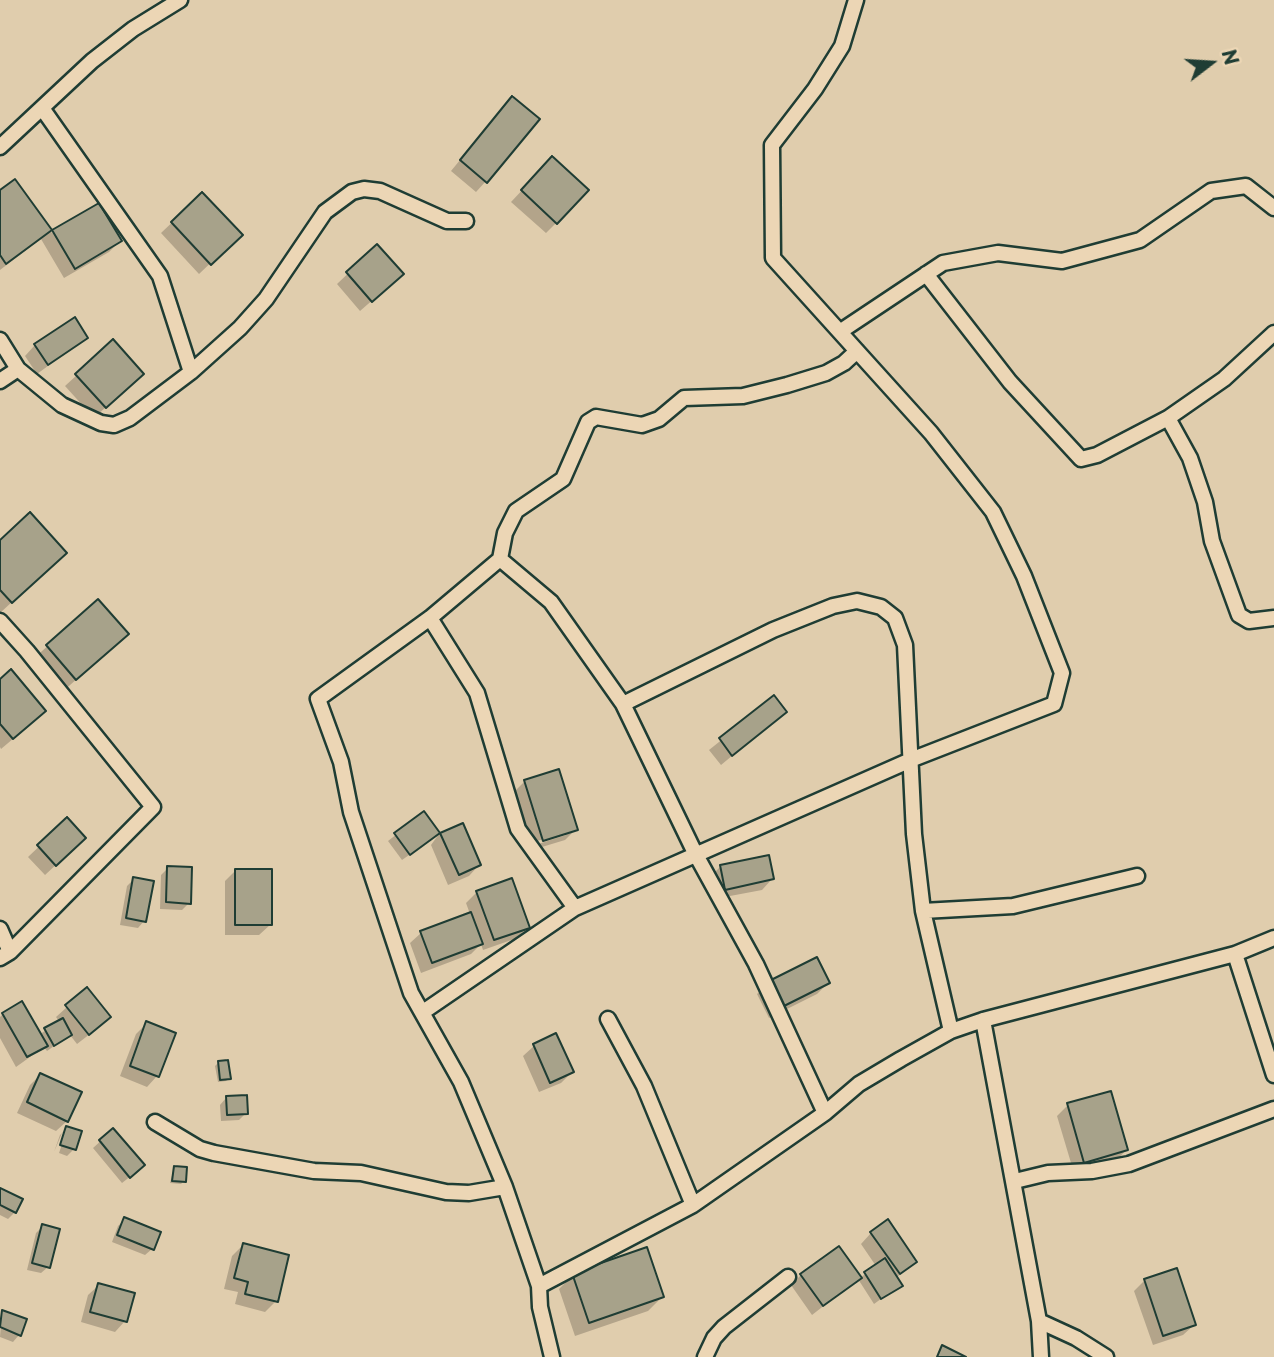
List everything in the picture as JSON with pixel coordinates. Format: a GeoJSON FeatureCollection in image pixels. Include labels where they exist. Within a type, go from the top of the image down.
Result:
{"type":"FeatureCollection","features":[{"type":"Feature","properties":{"kind":"street"},"geometry":{"type":"LineString","coordinates":[[0,147],[92,61],[133,29],[180,0]]}},
{"type":"Feature","properties":{"kind":"street"},"geometry":{"type":"LineString","coordinates":[[423,1012],[575,908],[913,759],[1054,704],[1062,673],[1024,576],[993,512],[931,433],[773,258],[774,190],[770,157],[772,145],[815,89],[842,46],[856,0]]}},
{"type":"Feature","properties":{"kind":"street"},"geometry":{"type":"LineString","coordinates":[[42,108],[160,276],[191,372]]}},
{"type":"Feature","properties":{"kind":"street"},"geometry":{"type":"LineString","coordinates":[[841,331],[943,263],[998,253],[1062,261],[1139,240],[1211,191],[1246,186],[1274,208]]}},
{"type":"Feature","properties":{"kind":"street"},"geometry":{"type":"LineString","coordinates":[[0,340],[18,369],[62,405],[101,423],[114,425],[130,418],[191,372],[257,309],[325,212],[352,192],[365,189],[380,191],[447,221],[466,221]]}},
{"type":"Feature","properties":{"kind":"street"},"geometry":{"type":"LineString","coordinates":[[926,274],[1010,382],[1081,459],[1097,455],[1168,418],[1224,379],[1274,333]]}},
{"type":"Feature","properties":{"kind":"street"},"geometry":{"type":"LineString","coordinates":[[552,1357],[540,1307],[539,1286],[505,1187],[461,1082],[411,993],[351,812],[341,762],[318,699],[430,618],[500,559],[505,533],[516,511],[563,479],[587,422],[596,417],[642,425],[659,419],[684,398],[743,396],[787,385],[826,373],[857,351]]}},
{"type":"Feature","properties":{"kind":"street"},"geometry":{"type":"LineString","coordinates":[[0,381],[18,369]]}},
{"type":"Feature","properties":{"kind":"street"},"geometry":{"type":"LineString","coordinates":[[1168,418],[1190,458],[1205,502],[1212,541],[1239,615],[1249,621],[1274,618]]}},
{"type":"Feature","properties":{"kind":"street"},"geometry":{"type":"LineString","coordinates":[[500,559],[551,602],[623,705],[695,853],[756,964],[825,1113]]}},
{"type":"Feature","properties":{"kind":"street"},"geometry":{"type":"LineString","coordinates":[[623,705],[773,630],[833,606],[858,601],[881,607],[895,618],[905,645],[913,759],[914,834],[923,911],[951,1031]]}},
{"type":"Feature","properties":{"kind":"street"},"geometry":{"type":"LineString","coordinates":[[430,618],[477,693],[518,829],[575,908]]}},
{"type":"Feature","properties":{"kind":"street"},"geometry":{"type":"LineString","coordinates":[[0,621],[153,807],[5,955]]}},
{"type":"Feature","properties":{"kind":"street"},"geometry":{"type":"LineString","coordinates":[[923,911],[1013,906],[1136,876]]}},
{"type":"Feature","properties":{"kind":"street"},"geometry":{"type":"LineString","coordinates":[[0,929],[5,955]]}},
{"type":"Feature","properties":{"kind":"street"},"geometry":{"type":"LineString","coordinates":[[539,1286],[693,1205],[825,1113],[859,1084],[951,1031],[983,1020],[1235,954],[1274,938]]}},
{"type":"Feature","properties":{"kind":"street"},"geometry":{"type":"LineString","coordinates":[[1235,954],[1274,1074]]}},
{"type":"Feature","properties":{"kind":"street"},"geometry":{"type":"LineString","coordinates":[[608,1019],[644,1086],[693,1205]]}},
{"type":"Feature","properties":{"kind":"street"},"geometry":{"type":"LineString","coordinates":[[983,1020],[1015,1181],[1039,1321],[1041,1357]]}},
{"type":"Feature","properties":{"kind":"street"},"geometry":{"type":"LineString","coordinates":[[1015,1181],[1048,1173],[1092,1171],[1129,1164],[1274,1109]]}},
{"type":"Feature","properties":{"kind":"street"},"geometry":{"type":"LineString","coordinates":[[155,1122],[200,1149],[214,1153],[314,1171],[361,1173],[446,1192],[469,1193],[505,1187]]}},
{"type":"Feature","properties":{"kind":"street"},"geometry":{"type":"LineString","coordinates":[[705,1357],[714,1338],[724,1327],[788,1277]]}},
{"type":"Feature","properties":{"kind":"street"},"geometry":{"type":"LineString","coordinates":[[1039,1321],[1076,1338],[1106,1357]]}},
{"type":"Feature","properties":{"kind":"building"},"geometry":{"type":"Polygon","coordinates":[[[512,96],[540,119],[487,183],[460,160],[512,96]]]}},
{"type":"Feature","properties":{"kind":"building"},"geometry":{"type":"Polygon","coordinates":[[[552,156],[589,190],[557,224],[521,190],[552,156]]]}},
{"type":"Feature","properties":{"kind":"building"},"geometry":{"type":"Polygon","coordinates":[[[15,179],[52,230],[6,264],[0,255],[0,190],[15,179]]]}},
{"type":"Feature","properties":{"kind":"building"},"geometry":{"type":"Polygon","coordinates":[[[202,192],[243,235],[211,265],[171,222],[202,192]]]}},
{"type":"Feature","properties":{"kind":"building"},"geometry":{"type":"Polygon","coordinates":[[[99,203],[122,241],[75,269],[52,230],[99,203]]]}},
{"type":"Feature","properties":{"kind":"building"},"geometry":{"type":"Polygon","coordinates":[[[377,244],[404,274],[372,302],[346,272],[377,244]]]}},
{"type":"Feature","properties":{"kind":"building"},"geometry":{"type":"Polygon","coordinates":[[[75,317],[88,338],[48,365],[34,344],[75,317]]]}},
{"type":"Feature","properties":{"kind":"building"},"geometry":{"type":"Polygon","coordinates":[[[113,339],[144,374],[106,408],[75,374],[113,339]]]}},
{"type":"Feature","properties":{"kind":"building"},"geometry":{"type":"Polygon","coordinates":[[[30,512],[67,553],[12,603],[0,590],[0,540],[30,512]]]}},
{"type":"Feature","properties":{"kind":"building"},"geometry":{"type":"Polygon","coordinates":[[[98,599],[129,634],[76,680],[46,645],[98,599]]]}},
{"type":"Feature","properties":{"kind":"building"},"geometry":{"type":"Polygon","coordinates":[[[11,669],[46,711],[13,739],[0,724],[0,679],[11,669]]]}},
{"type":"Feature","properties":{"kind":"building"},"geometry":{"type":"Polygon","coordinates":[[[774,695],[787,712],[732,756],[719,738],[774,695]]]}},
{"type":"Feature","properties":{"kind":"building"},"geometry":{"type":"Polygon","coordinates":[[[559,769],[578,830],[543,841],[524,780],[559,769]]]}},
{"type":"Feature","properties":{"kind":"building"},"geometry":{"type":"Polygon","coordinates":[[[424,811],[440,833],[410,855],[394,833],[424,811]]]}},
{"type":"Feature","properties":{"kind":"building"},"geometry":{"type":"Polygon","coordinates":[[[67,817],[86,838],[56,866],[37,845],[67,817]]]}},
{"type":"Feature","properties":{"kind":"building"},"geometry":{"type":"Polygon","coordinates":[[[463,823],[481,865],[459,875],[440,833],[463,823]]]}},
{"type":"Feature","properties":{"kind":"building"},"geometry":{"type":"Polygon","coordinates":[[[769,855],[774,879],[725,890],[720,865],[769,855]]]}},
{"type":"Feature","properties":{"kind":"building"},"geometry":{"type":"Polygon","coordinates":[[[167,866],[192,867],[191,904],[166,902],[167,866]]]}},
{"type":"Feature","properties":{"kind":"building"},"geometry":{"type":"Polygon","coordinates":[[[235,869],[272,869],[272,925],[235,925],[235,869]]]}},
{"type":"Feature","properties":{"kind":"building"},"geometry":{"type":"Polygon","coordinates":[[[133,877],[154,881],[146,922],[126,918],[133,877]]]}},
{"type":"Feature","properties":{"kind":"building"},"geometry":{"type":"Polygon","coordinates":[[[512,878],[530,928],[494,940],[476,891],[512,878]]]}},
{"type":"Feature","properties":{"kind":"building"},"geometry":{"type":"Polygon","coordinates":[[[471,912],[483,944],[432,963],[420,931],[471,912]]]}},
{"type":"Feature","properties":{"kind":"building"},"geometry":{"type":"Polygon","coordinates":[[[817,957],[830,983],[780,1008],[767,982],[817,957]]]}},
{"type":"Feature","properties":{"kind":"building"},"geometry":{"type":"Polygon","coordinates":[[[87,987],[111,1017],[89,1035],[65,1005],[87,987]]]}},
{"type":"Feature","properties":{"kind":"building"},"geometry":{"type":"Polygon","coordinates":[[[22,1001],[48,1046],[27,1057],[2,1013],[22,1001]]]}},
{"type":"Feature","properties":{"kind":"building"},"geometry":{"type":"Polygon","coordinates":[[[63,1018],[72,1035],[54,1046],[44,1028],[63,1018]]]}},
{"type":"Feature","properties":{"kind":"building"},"geometry":{"type":"Polygon","coordinates":[[[146,1021],[176,1033],[159,1077],[130,1066],[146,1021]]]}},
{"type":"Feature","properties":{"kind":"building"},"geometry":{"type":"Polygon","coordinates":[[[556,1033],[574,1072],[550,1083],[533,1044],[556,1033]]]}},
{"type":"Feature","properties":{"kind":"building"},"geometry":{"type":"Polygon","coordinates":[[[228,1060],[231,1079],[220,1080],[218,1061],[228,1060]]]}},
{"type":"Feature","properties":{"kind":"building"},"geometry":{"type":"Polygon","coordinates":[[[40,1073],[82,1092],[68,1122],[27,1102],[40,1073]]]}},
{"type":"Feature","properties":{"kind":"building"},"geometry":{"type":"Polygon","coordinates":[[[1111,1091],[1128,1150],[1084,1163],[1067,1103],[1111,1091]]]}},
{"type":"Feature","properties":{"kind":"building"},"geometry":{"type":"Polygon","coordinates":[[[247,1095],[248,1114],[227,1115],[226,1096],[247,1095]]]}},
{"type":"Feature","properties":{"kind":"building"},"geometry":{"type":"Polygon","coordinates":[[[66,1126],[82,1131],[76,1150],[60,1145],[66,1126]]]}},
{"type":"Feature","properties":{"kind":"building"},"geometry":{"type":"Polygon","coordinates":[[[113,1128],[145,1165],[130,1178],[99,1140],[113,1128]]]}},
{"type":"Feature","properties":{"kind":"building"},"geometry":{"type":"Polygon","coordinates":[[[174,1166],[187,1167],[186,1182],[172,1181],[174,1166]]]}},
{"type":"Feature","properties":{"kind":"building"},"geometry":{"type":"Polygon","coordinates":[[[0,1188],[23,1199],[16,1213],[0,1205],[0,1188]]]}},
{"type":"Feature","properties":{"kind":"building"},"geometry":{"type":"Polygon","coordinates":[[[124,1217],[161,1232],[154,1250],[117,1235],[124,1217]]]}},
{"type":"Feature","properties":{"kind":"building"},"geometry":{"type":"Polygon","coordinates":[[[888,1219],[917,1262],[900,1274],[870,1232],[888,1219]]]}},
{"type":"Feature","properties":{"kind":"building"},"geometry":{"type":"Polygon","coordinates":[[[42,1224],[60,1229],[50,1268],[32,1263],[42,1224]]]}},
{"type":"Feature","properties":{"kind":"building"},"geometry":{"type":"Polygon","coordinates":[[[243,1243],[289,1255],[278,1302],[245,1294],[248,1282],[234,1278],[243,1243]]]}},
{"type":"Feature","properties":{"kind":"building"},"geometry":{"type":"Polygon","coordinates":[[[839,1246],[862,1278],[823,1306],[800,1274],[839,1246]]]}},
{"type":"Feature","properties":{"kind":"building"},"geometry":{"type":"Polygon","coordinates":[[[647,1247],[664,1297],[589,1323],[572,1273],[647,1247]]]}},
{"type":"Feature","properties":{"kind":"building"},"geometry":{"type":"Polygon","coordinates":[[[885,1258],[903,1286],[881,1299],[864,1272],[885,1258]]]}},
{"type":"Feature","properties":{"kind":"building"},"geometry":{"type":"Polygon","coordinates":[[[1177,1268],[1196,1325],[1163,1336],[1144,1279],[1177,1268]]]}},
{"type":"Feature","properties":{"kind":"building"},"geometry":{"type":"Polygon","coordinates":[[[98,1283],[135,1293],[127,1322],[90,1312],[98,1283]]]}},
{"type":"Feature","properties":{"kind":"building"},"geometry":{"type":"Polygon","coordinates":[[[2,1310],[27,1319],[21,1336],[0,1327],[2,1310]]]}},
{"type":"Feature","properties":{"kind":"building"},"geometry":{"type":"Polygon","coordinates":[[[942,1345],[966,1357],[937,1357],[942,1345]]]}}]}
